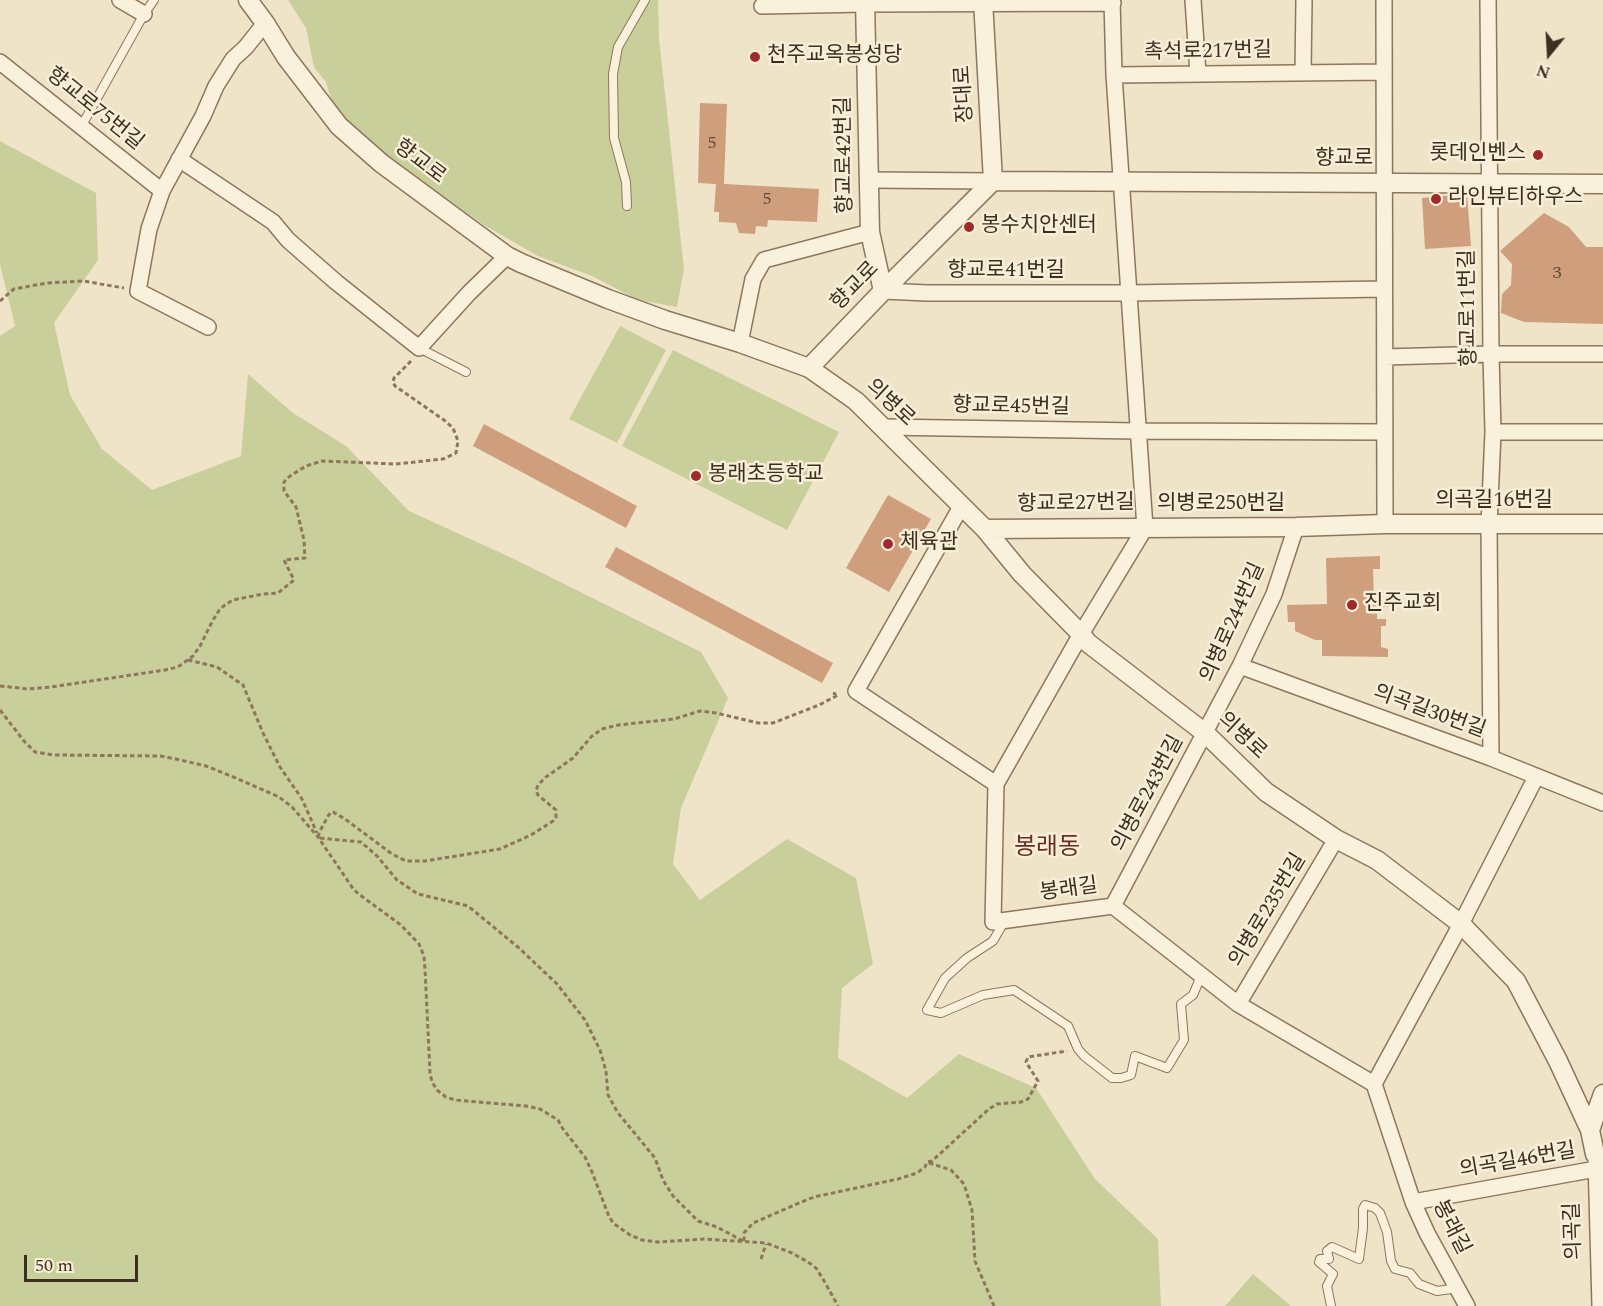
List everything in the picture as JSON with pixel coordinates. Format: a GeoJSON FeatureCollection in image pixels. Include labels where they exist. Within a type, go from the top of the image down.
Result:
{"type":"FeatureCollection","features":[{"type":"Feature","properties":{"kind":"street"},"geometry":{"type":"LineString","coordinates":[[120,0],[144,14]]}},
{"type":"Feature","properties":{"kind":"street","name":"향교로"},"geometry":{"type":"LineString","coordinates":[[248,0],[265,22],[286,57],[339,126],[381,163],[507,256],[521,264],[665,320],[740,343],[809,368],[993,181],[1603,184]]}},
{"type":"Feature","properties":{"kind":"street"},"geometry":{"type":"LineString","coordinates":[[1193,0],[1198,74]]}},
{"type":"Feature","properties":{"kind":"street","name":"촉석로217번길"},"geometry":{"type":"LineString","coordinates":[[1303,73],[1304,0]]}},
{"type":"Feature","properties":{"kind":"street"},"geometry":{"type":"LineString","coordinates":[[1384,0],[1386,524]]}},
{"type":"Feature","properties":{"kind":"street","name":"향교로11번길"},"geometry":{"type":"LineString","coordinates":[[1488,0],[1493,432],[1489,525],[1491,758]]}},
{"type":"Feature","properties":{"kind":"street"},"geometry":{"type":"LineString","coordinates":[[762,6],[865,2],[1112,2]]}},
{"type":"Feature","properties":{"kind":"street","name":"향교로42번길"},"geometry":{"type":"LineString","coordinates":[[865,2],[870,232],[883,291]]}},
{"type":"Feature","properties":{"kind":"street","name":"장대로"},"geometry":{"type":"LineString","coordinates":[[983,2],[993,181]]}},
{"type":"Feature","properties":{"kind":"street","name":"향교로27번길"},"geometry":{"type":"LineString","coordinates":[[985,529],[1145,528],[1114,75],[1112,2]]}},
{"type":"Feature","properties":{"kind":"street"},"geometry":{"type":"LineString","coordinates":[[208,327],[138,291],[149,229],[162,192],[216,87],[232,59],[246,47],[265,22]]}},
{"type":"Feature","properties":{"kind":"street","name":"향교로75번길"},"geometry":{"type":"LineString","coordinates":[[0,62],[162,192]]}},
{"type":"Feature","properties":{"kind":"street","name":"촉석로217번길"},"geometry":{"type":"LineString","coordinates":[[1114,75],[1384,72]]}},
{"type":"Feature","properties":{"kind":"street"},"geometry":{"type":"LineString","coordinates":[[179,159],[273,222],[288,240],[336,282],[421,348],[469,293],[507,256]]}},
{"type":"Feature","properties":{"kind":"street"},"geometry":{"type":"LineString","coordinates":[[868,180],[993,181]]}},
{"type":"Feature","properties":{"kind":"street","name":"향교로42번길"},"geometry":{"type":"LineString","coordinates":[[740,343],[753,279],[764,260],[870,232]]}},
{"type":"Feature","properties":{"kind":"street"},"geometry":{"type":"LineString","coordinates":[[1129,292],[1384,289]]}},
{"type":"Feature","properties":{"kind":"street","name":"향교로41번길"},"geometry":{"type":"LineString","coordinates":[[883,291],[927,293],[1129,292]]}},
{"type":"Feature","properties":{"kind":"street"},"geometry":{"type":"LineString","coordinates":[[1385,357],[1603,354]]}},
{"type":"Feature","properties":{"kind":"street","name":"의병로"},"geometry":{"type":"LineString","coordinates":[[809,368],[856,401],[985,529],[1022,574],[1088,643],[1205,733],[1266,792],[1336,839],[1377,860],[1461,924],[1516,981],[1596,1128],[1598,1160]]}},
{"type":"Feature","properties":{"kind":"street","name":"향교로45번길"},"geometry":{"type":"LineString","coordinates":[[883,428],[1138,431]]}},
{"type":"Feature","properties":{"kind":"street"},"geometry":{"type":"LineString","coordinates":[[1138,431],[1385,432]]}},
{"type":"Feature","properties":{"kind":"street"},"geometry":{"type":"LineString","coordinates":[[1493,432],[1603,432]]}},
{"type":"Feature","properties":{"kind":"street"},"geometry":{"type":"LineString","coordinates":[[962,506],[856,691],[996,784],[993,922],[1004,921]]}},
{"type":"Feature","properties":{"kind":"street","name":"의병로250번길"},"geometry":{"type":"LineString","coordinates":[[996,784],[1081,634],[1145,528],[1386,524]]}},
{"type":"Feature","properties":{"kind":"street","name":"의곡길16번길"},"geometry":{"type":"LineString","coordinates":[[1386,524],[1603,524]]}},
{"type":"Feature","properties":{"kind":"street","name":"의병로244번길"},"geometry":{"type":"LineString","coordinates":[[1205,733],[1274,594],[1296,527]]}},
{"type":"Feature","properties":{"kind":"street","name":"의곡길30번길"},"geometry":{"type":"LineString","coordinates":[[1240,666],[1491,758],[1603,803]]}},
{"type":"Feature","properties":{"kind":"street","name":"의병로243번길"},"geometry":{"type":"LineString","coordinates":[[1113,906],[1205,733]]}},
{"type":"Feature","properties":{"kind":"street"},"geometry":{"type":"LineString","coordinates":[[1374,1084],[1461,924],[1536,777]]}},
{"type":"Feature","properties":{"kind":"street","name":"의병로235번길"},"geometry":{"type":"LineString","coordinates":[[1238,1004],[1336,839]]}},
{"type":"Feature","properties":{"kind":"street","name":"봉래길"},"geometry":{"type":"LineString","coordinates":[[1004,921],[1113,906],[1238,1004],[1374,1084],[1413,1203],[1467,1306]]}},
{"type":"Feature","properties":{"kind":"street"},"geometry":{"type":"LineString","coordinates":[[1596,1128],[1603,1094]]}},
{"type":"Feature","properties":{"kind":"street","name":"의곡길46번길"},"geometry":{"type":"LineString","coordinates":[[1413,1203],[1598,1160]]}},
{"type":"Feature","properties":{"kind":"street","name":"의곡길"},"geometry":{"type":"LineString","coordinates":[[1598,1160],[1600,1306]]}},
{"type":"Feature","properties":{"kind":"lane"},"geometry":{"type":"LineString","coordinates":[[81,127],[154,0]]}},
{"type":"Feature","properties":{"kind":"lane"},"geometry":{"type":"LineString","coordinates":[[627,206],[626,182],[614,138],[613,74],[618,47],[645,0]]}},
{"type":"Feature","properties":{"kind":"lane"},"geometry":{"type":"LineString","coordinates":[[421,348],[466,372]]}},
{"type":"Feature","properties":{"kind":"lane"},"geometry":{"type":"LineString","coordinates":[[1004,921],[993,941],[945,978],[927,1010],[941,1013],[983,995],[1014,990],[1068,1026],[1078,1049],[1112,1078],[1121,1078],[1131,1074],[1135,1056],[1167,1068],[1184,1040],[1181,1004],[1193,995],[1201,976]]}},
{"type":"Feature","properties":{"kind":"lane"},"geometry":{"type":"LineString","coordinates":[[1331,1306],[1327,1286],[1333,1274],[1319,1262],[1320,1259],[1329,1259],[1328,1251],[1332,1247],[1359,1259],[1365,1205],[1380,1212],[1387,1232],[1391,1261],[1395,1269],[1410,1273],[1419,1284],[1437,1291],[1458,1288]]}},
{"type":"Feature","properties":{"kind":"path"},"geometry":{"type":"LineString","coordinates":[[0,301],[14,289],[47,283],[83,281],[138,291]]}},
{"type":"Feature","properties":{"kind":"path"},"geometry":{"type":"LineString","coordinates":[[0,686],[28,689],[51,687],[178,667],[188,660],[200,646],[213,620],[225,605],[233,600],[278,593],[294,580],[284,560],[305,558],[304,540],[296,507],[284,491],[284,482],[290,476],[306,466],[322,461],[396,464],[443,459],[456,453],[458,441],[453,428],[399,390],[393,382],[397,373],[416,357],[421,348]]}},
{"type":"Feature","properties":{"kind":"path"},"geometry":{"type":"LineString","coordinates":[[188,660],[218,667],[243,686],[263,733],[280,766],[302,799],[318,837]]}},
{"type":"Feature","properties":{"kind":"path"},"geometry":{"type":"LineString","coordinates":[[318,837],[328,816],[333,812],[392,854],[406,861],[425,861],[500,849],[531,835],[553,821],[557,812],[553,806],[538,795],[536,791],[538,785],[573,758],[592,736],[602,729],[674,719],[700,711],[758,723],[773,723],[809,710],[838,695],[833,693]]}},
{"type":"Feature","properties":{"kind":"path"},"geometry":{"type":"LineString","coordinates":[[0,710],[35,752],[54,755],[160,756],[206,766],[279,797],[292,807],[318,837],[354,890],[401,925],[419,944],[424,956],[430,1073],[436,1090],[455,1100],[540,1109],[558,1120],[585,1157],[613,1223],[630,1235],[642,1240],[658,1242],[705,1239],[766,1243],[792,1253],[816,1268],[838,1306]]}},
{"type":"Feature","properties":{"kind":"path"},"geometry":{"type":"LineString","coordinates":[[318,837],[361,842],[377,856],[397,880],[418,894],[468,906],[519,948],[557,984],[585,1020],[600,1050],[606,1071],[608,1095],[618,1113],[655,1158],[663,1180],[673,1196],[698,1221],[717,1227],[744,1242]]}},
{"type":"Feature","properties":{"kind":"path"},"geometry":{"type":"LineString","coordinates":[[744,1242],[744,1233],[747,1228],[762,1218],[814,1197],[911,1175],[925,1167],[927,1162],[932,1161],[989,1109],[997,1104],[1022,1102],[1028,1099],[1038,1081],[1026,1062],[1028,1057],[1078,1049]]}},
{"type":"Feature","properties":{"kind":"path"},"geometry":{"type":"LineString","coordinates":[[927,1162],[951,1170],[964,1184],[972,1210],[975,1261],[994,1306]]}},
{"type":"Feature","properties":{"kind":"path"},"geometry":{"type":"LineString","coordinates":[[761,1259],[766,1243]]}},
{"type":"Feature","properties":{"kind":"green space"},"geometry":{"type":"Polygon","coordinates":[[[288,0],[658,0],[659,38],[684,269],[677,307],[638,300],[592,276],[538,256],[484,225],[357,132],[333,107],[326,82],[314,67],[306,28],[288,0]]]}},
{"type":"Feature","properties":{"kind":"green space"},"geometry":{"type":"Polygon","coordinates":[[[0,141],[96,193],[98,260],[54,323],[70,395],[102,449],[152,490],[241,456],[248,374],[293,413],[346,446],[409,511],[514,559],[701,652],[728,698],[681,808],[673,864],[700,900],[787,839],[856,878],[873,964],[842,988],[838,1058],[907,1098],[959,1054],[1036,1088],[1095,1179],[1158,1239],[1161,1306],[0,1306],[0,336],[15,326],[0,264],[0,141]]]}},
{"type":"Feature","properties":{"kind":"green space"},"geometry":{"type":"Polygon","coordinates":[[[620,326],[666,350],[617,443],[569,419],[620,326]]]}},
{"type":"Feature","properties":{"kind":"green space"},"geometry":{"type":"Polygon","coordinates":[[[673,350],[839,432],[787,530],[622,446],[673,350]]]}},
{"type":"Feature","properties":{"kind":"green space"},"geometry":{"type":"Polygon","coordinates":[[[1253,1274],[1291,1306],[1225,1306],[1253,1274]]]}},
{"type":"Feature","properties":{"kind":"building"},"geometry":{"type":"Polygon","coordinates":[[[700,103],[727,104],[724,184],[819,189],[817,222],[768,220],[767,227],[756,226],[755,234],[739,233],[736,223],[719,222],[719,212],[714,212],[716,184],[698,183],[700,103]]]}},
{"type":"Feature","properties":{"kind":"building"},"geometry":{"type":"Polygon","coordinates":[[[1467,194],[1471,246],[1425,249],[1422,198],[1467,194]]]}},
{"type":"Feature","properties":{"kind":"building"},"geometry":{"type":"Polygon","coordinates":[[[1544,213],[1569,227],[1586,247],[1603,247],[1603,324],[1524,322],[1501,313],[1502,294],[1511,285],[1512,264],[1500,251],[1544,213]]]}},
{"type":"Feature","properties":{"kind":"building"},"geometry":{"type":"Polygon","coordinates":[[[484,424],[637,506],[626,528],[473,446],[484,424]]]}},
{"type":"Feature","properties":{"kind":"building","name":"체육관"},"geometry":{"type":"Polygon","coordinates":[[[888,495],[931,519],[889,592],[846,568],[888,495]]]}},
{"type":"Feature","properties":{"kind":"building"},"geometry":{"type":"Polygon","coordinates":[[[616,547],[833,663],[822,683],[605,567],[616,547]]]}},
{"type":"Feature","properties":{"kind":"building"},"geometry":{"type":"Polygon","coordinates":[[[1380,556],[1380,569],[1373,569],[1374,601],[1389,600],[1389,607],[1377,607],[1377,619],[1386,619],[1386,626],[1381,626],[1381,647],[1388,649],[1388,657],[1322,656],[1322,640],[1315,640],[1295,631],[1295,622],[1288,622],[1287,605],[1327,604],[1326,558],[1380,556]]]}},
{"type":"Feature","properties":{"kind":"place","name":"천주교옥봉성당"},"geometry":{"type":"Point","coordinates":[755,57]}},
{"type":"Feature","properties":{"kind":"place","name":"롯데인벤스"},"geometry":{"type":"Point","coordinates":[1538,155]}},
{"type":"Feature","properties":{"kind":"place","name":"라인뷰티하우스"},"geometry":{"type":"Point","coordinates":[1436,199]}},
{"type":"Feature","properties":{"kind":"place","name":"봉수치안센터"},"geometry":{"type":"Point","coordinates":[969,227]}},
{"type":"Feature","properties":{"kind":"place","name":"봉래초등학교"},"geometry":{"type":"Point","coordinates":[696,476]}},
{"type":"Feature","properties":{"kind":"place","name":"체육관"},"geometry":{"type":"Point","coordinates":[888,544]}},
{"type":"Feature","properties":{"kind":"place","name":"진주교회"},"geometry":{"type":"Point","coordinates":[1352,605]}},
{"type":"Feature","properties":{"kind":"district","name":"봉래동"},"geometry":{"type":"Point","coordinates":[1047,849]}}]}
